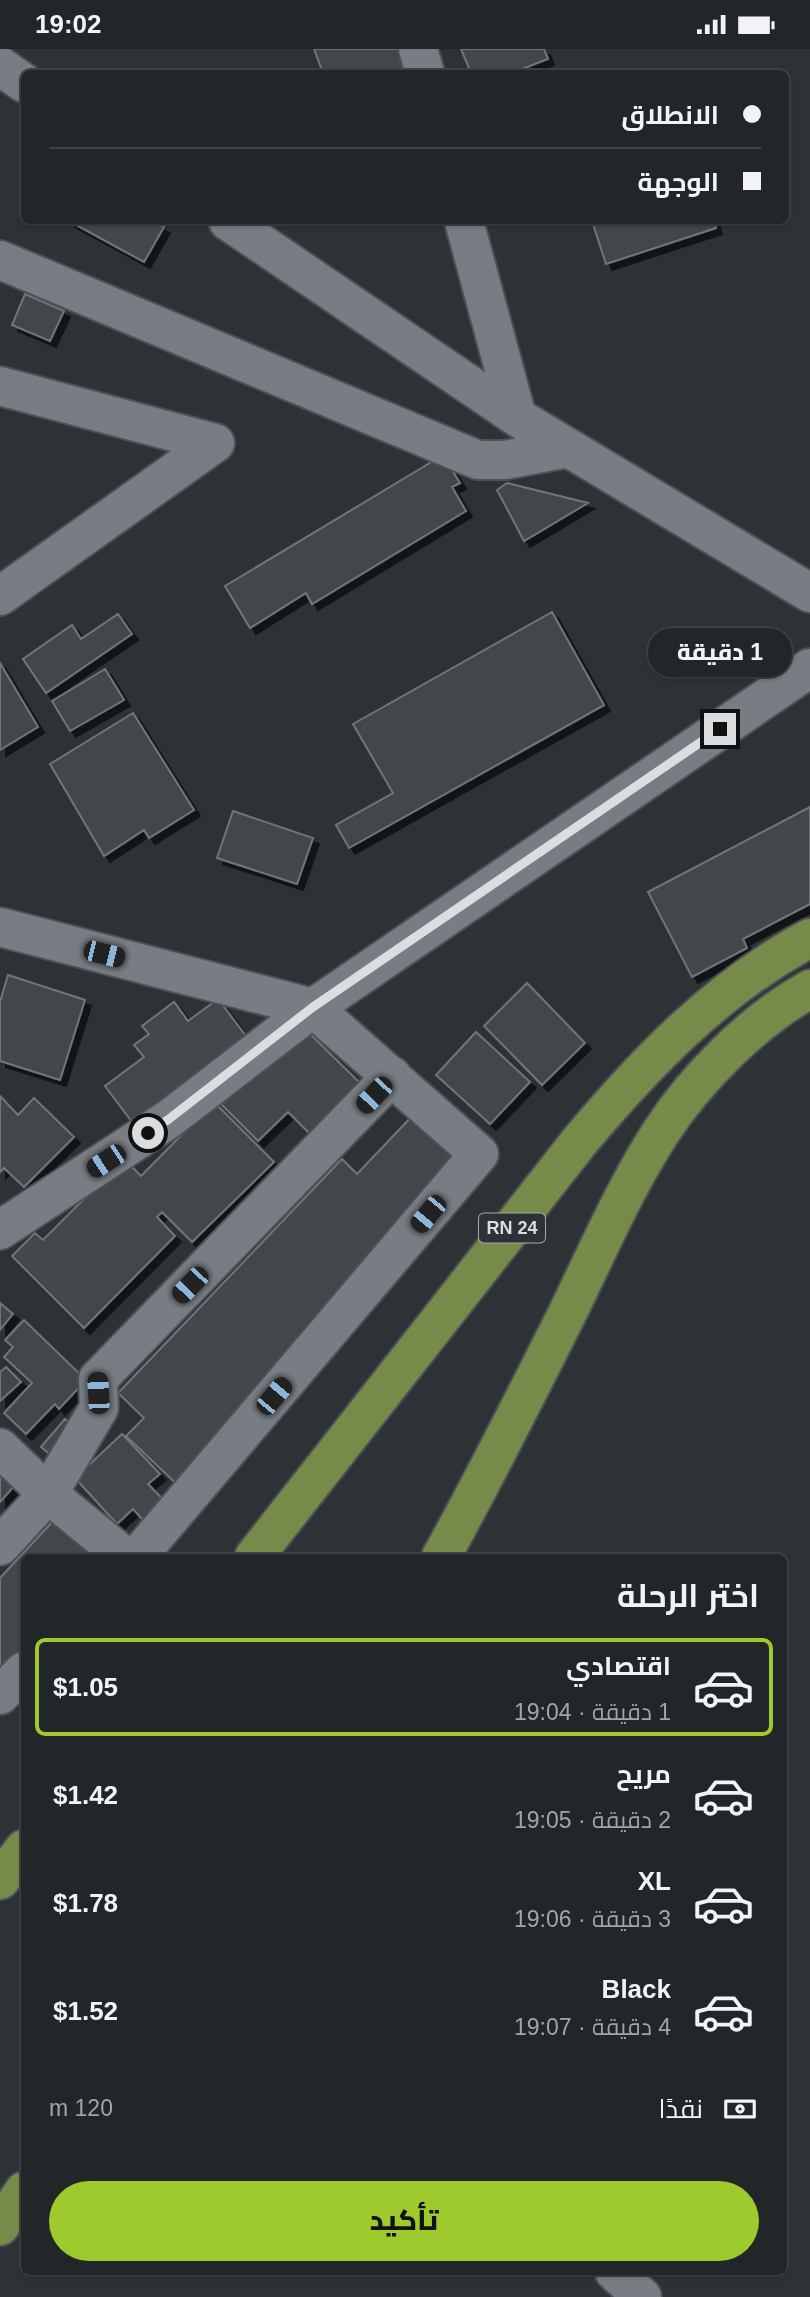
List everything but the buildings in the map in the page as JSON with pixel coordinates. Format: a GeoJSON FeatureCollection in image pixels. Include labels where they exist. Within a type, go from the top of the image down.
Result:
{"type":"FeatureCollection","features":[{"type":"Feature","properties":{"kind":"main road","name":"RN 24"},"geometry":{"type":"LineString","coordinates":[[256,1554],[579,1142],[631,1080],[688,1025],[737,985],[810,939]]}},
{"type":"Feature","properties":{"kind":"main road"},"geometry":{"type":"LineString","coordinates":[[443,1554],[661,1132],[698,1083],[746,1035],[795,997],[810,989]]}},
{"type":"Feature","properties":{"kind":"main road"},"geometry":{"type":"LineString","coordinates":[[0,1880],[21,1853]]}},
{"type":"Feature","properties":{"kind":"main road"},"geometry":{"type":"LineString","coordinates":[[9,2222],[21,2197]]}},
{"type":"Feature","properties":{"kind":"street"},"geometry":{"type":"LineString","coordinates":[[418,49],[424,70]]}},
{"type":"Feature","properties":{"kind":"street"},"geometry":{"type":"LineString","coordinates":[[0,66],[21,81]]}},
{"type":"Feature","properties":{"kind":"street"},"geometry":{"type":"LineString","coordinates":[[232,224],[517,417],[810,593]]}},
{"type":"Feature","properties":{"kind":"street"},"geometry":{"type":"LineString","coordinates":[[465,224],[517,417]]}},
{"type":"Feature","properties":{"kind":"street"},"geometry":{"type":"LineString","coordinates":[[0,260],[478,460],[505,460],[568,448]]}},
{"type":"Feature","properties":{"kind":"street"},"geometry":{"type":"LineString","coordinates":[[0,386],[215,443],[0,596]]}},
{"type":"Feature","properties":{"kind":"street"},"geometry":{"type":"LineString","coordinates":[[0,1230],[169,1119],[313,1007],[810,668]]}},
{"type":"Feature","properties":{"kind":"street"},"geometry":{"type":"LineString","coordinates":[[0,926],[313,1007],[479,1154],[139,1554]]}},
{"type":"Feature","properties":{"kind":"street"},"geometry":{"type":"LineString","coordinates":[[0,1546],[48,1494],[99,1408],[98,1379],[392,1076]]}},
{"type":"Feature","properties":{"kind":"street"},"geometry":{"type":"LineString","coordinates":[[0,1448],[48,1494],[121,1554]]}},
{"type":"Feature","properties":{"kind":"street"},"geometry":{"type":"LineString","coordinates":[[0,1695],[21,1674]]}},
{"type":"Feature","properties":{"kind":"street"},"geometry":{"type":"LineString","coordinates":[[618,2275],[642,2297]]}},
{"type":"Feature","properties":{"kind":"route"},"geometry":{"type":"LineString","coordinates":[[148,1133],[313,1007],[720,729]]}}]}
